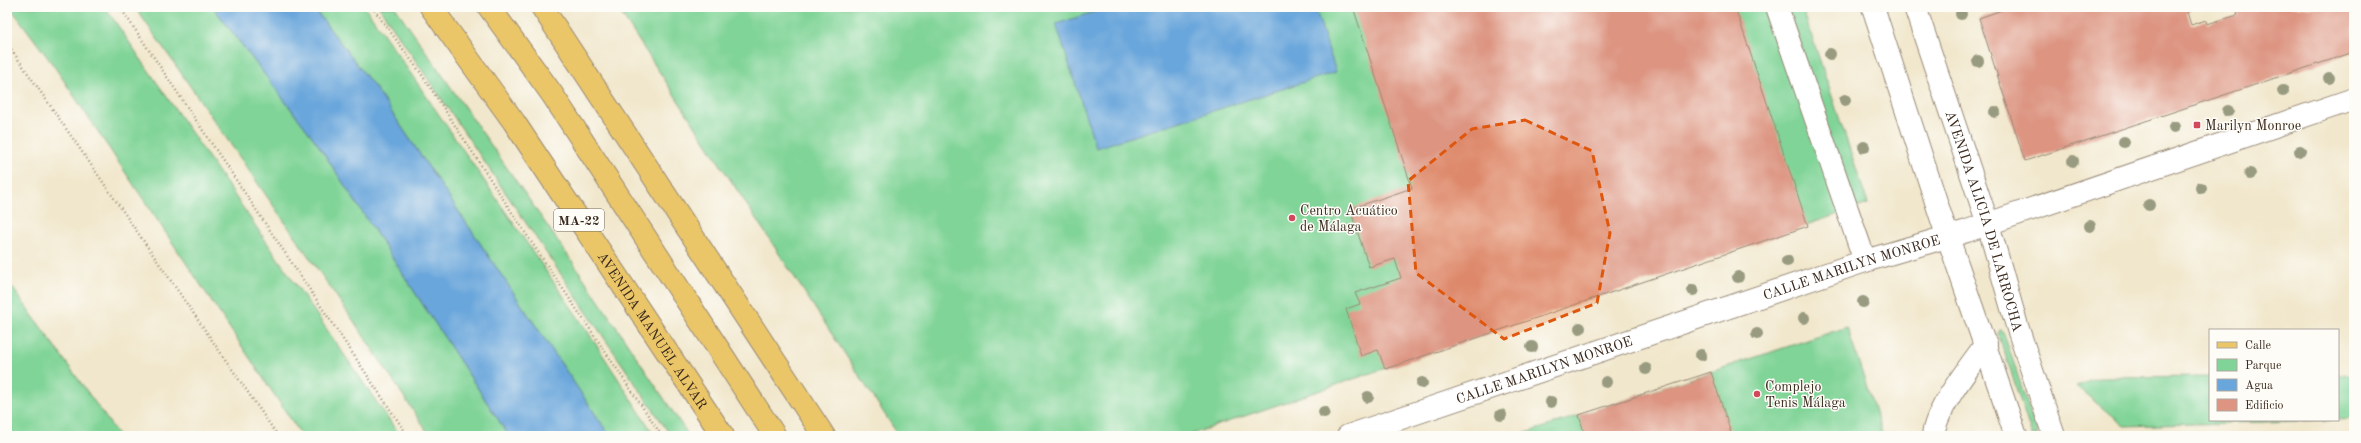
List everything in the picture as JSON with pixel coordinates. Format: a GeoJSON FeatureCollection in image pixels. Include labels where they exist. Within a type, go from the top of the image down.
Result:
{"type":"FeatureCollection","features":[{"type":"Feature","properties":{"kind":"main road","name":"AVENIDA MANUEL ALVAR"},"geometry":{"type":"LineString","coordinates":[[431,7],[514,122],[723,436]]}},
{"type":"Feature","properties":{"kind":"main road","name":"MA-22"},"geometry":{"type":"LineString","coordinates":[[489,7],[552,94],[775,436]]}},
{"type":"Feature","properties":{"kind":"main road"},"geometry":{"type":"LineString","coordinates":[[542,7],[824,436]]}},
{"type":"Feature","properties":{"kind":"street"},"geometry":{"type":"LineString","coordinates":[[1777,7],[1865,261]]}},
{"type":"Feature","properties":{"kind":"street"},"geometry":{"type":"LineString","coordinates":[[1873,7],[1948,237],[1986,344],[2016,436]]}},
{"type":"Feature","properties":{"kind":"street","name":"AVENIDA ALICIA DE LARROCHA"},"geometry":{"type":"LineString","coordinates":[[1915,7],[1988,224],[2017,326],[2054,436]]}},
{"type":"Feature","properties":{"kind":"street","name":"CALLE MARILYN MONROE"},"geometry":{"type":"LineString","coordinates":[[1348,436],[1865,261],[1988,224],[2354,99]]}},
{"type":"Feature","properties":{"kind":"street"},"geometry":{"type":"LineString","coordinates":[[1933,436],[1934,428],[1953,392],[1986,344]]}},
{"type":"Feature","properties":{"kind":"path"},"geometry":{"type":"LineString","coordinates":[[120,7],[408,436]]}},
{"type":"Feature","properties":{"kind":"path"},"geometry":{"type":"LineString","coordinates":[[372,7],[420,72],[530,240],[662,436]]}},
{"type":"Feature","properties":{"kind":"path"},"geometry":{"type":"LineString","coordinates":[[7,43],[278,436]]}},
{"type":"Feature","properties":{"kind":"highlighted area"},"geometry":{"type":"Polygon","coordinates":[[[1525,120],[1592,151],[1610,233],[1597,303],[1504,339],[1416,273],[1408,181],[1472,129],[1525,120]]]}},
{"type":"Feature","properties":{"kind":"green space"},"geometry":{"type":"Polygon","coordinates":[[[10,7],[105,7],[400,436],[302,436],[54,66],[10,7]]]}},
{"type":"Feature","properties":{"kind":"green space"},"geometry":{"type":"Polygon","coordinates":[[[135,7],[213,7],[317,143],[509,436],[430,436],[355,323],[135,7]]]}},
{"type":"Feature","properties":{"kind":"green space"},"geometry":{"type":"Polygon","coordinates":[[[313,7],[365,7],[588,332],[655,436],[610,436],[376,89],[313,7]]]}},
{"type":"Feature","properties":{"kind":"green space"},"geometry":{"type":"Polygon","coordinates":[[[379,7],[395,7],[587,283],[689,436],[671,436],[379,7]]]}},
{"type":"Feature","properties":{"kind":"green space","name":"Centro Acuático de Málaga"},"geometry":{"type":"Polygon","coordinates":[[[625,7],[1802,7],[1868,204],[1186,436],[899,436],[618,9],[625,7]]]}},
{"type":"Feature","properties":{"kind":"green space"},"geometry":{"type":"Polygon","coordinates":[[[7,280],[119,436],[7,436],[7,280]]]}},
{"type":"Feature","properties":{"kind":"green space","name":"Complejo Tenis Málaga"},"geometry":{"type":"Polygon","coordinates":[[[1847,327],[1883,436],[1517,436],[1847,327]]]}},
{"type":"Feature","properties":{"kind":"green space"},"geometry":{"type":"Polygon","coordinates":[[[2001,329],[2003,331],[2038,436],[2032,436],[1998,333],[2001,329]]]}},
{"type":"Feature","properties":{"kind":"green space"},"geometry":{"type":"Polygon","coordinates":[[[2339,375],[2354,375],[2354,419],[2339,420],[2339,375]]]}},
{"type":"Feature","properties":{"kind":"green space"},"geometry":{"type":"Polygon","coordinates":[[[2209,376],[2209,421],[2296,421],[2124,426],[2076,386],[2101,377],[2209,376]]]}},
{"type":"Feature","properties":{"kind":"water"},"geometry":{"type":"Polygon","coordinates":[[[213,7],[313,7],[376,89],[610,436],[509,436],[317,143],[213,7]]]}},
{"type":"Feature","properties":{"kind":"water"},"geometry":{"type":"Polygon","coordinates":[[[1110,7],[1315,7],[1336,72],[1096,148],[1056,24],[1110,7]]]}},
{"type":"Feature","properties":{"kind":"building"},"geometry":{"type":"Polygon","coordinates":[[[1353,7],[1735,7],[1808,226],[1385,369],[1378,350],[1361,356],[1346,309],[1360,304],[1355,293],[1401,278],[1395,259],[1369,267],[1350,209],[1412,188],[1353,7]]]}},
{"type":"Feature","properties":{"kind":"building"},"geometry":{"type":"Polygon","coordinates":[[[2001,7],[2190,7],[2191,10],[2187,12],[2191,25],[2206,20],[2207,24],[2238,15],[2236,10],[2243,7],[2354,7],[2354,52],[2025,161],[1979,18],[2002,10],[2001,7]]]}},
{"type":"Feature","properties":{"kind":"building"},"geometry":{"type":"Polygon","coordinates":[[[1711,372],[1732,436],[1585,436],[1579,415],[1711,372]]]}},
{"type":"Feature","properties":{"kind":"place","name":"Marilyn Monroe"},"geometry":{"type":"Point","coordinates":[2197,125]}},
{"type":"Feature","properties":{"kind":"place","name":"Centro Acuático de Málaga"},"geometry":{"type":"Point","coordinates":[1292,218]}},
{"type":"Feature","properties":{"kind":"place","name":"Complejo Tenis Málaga"},"geometry":{"type":"Point","coordinates":[1757,394]}}]}
